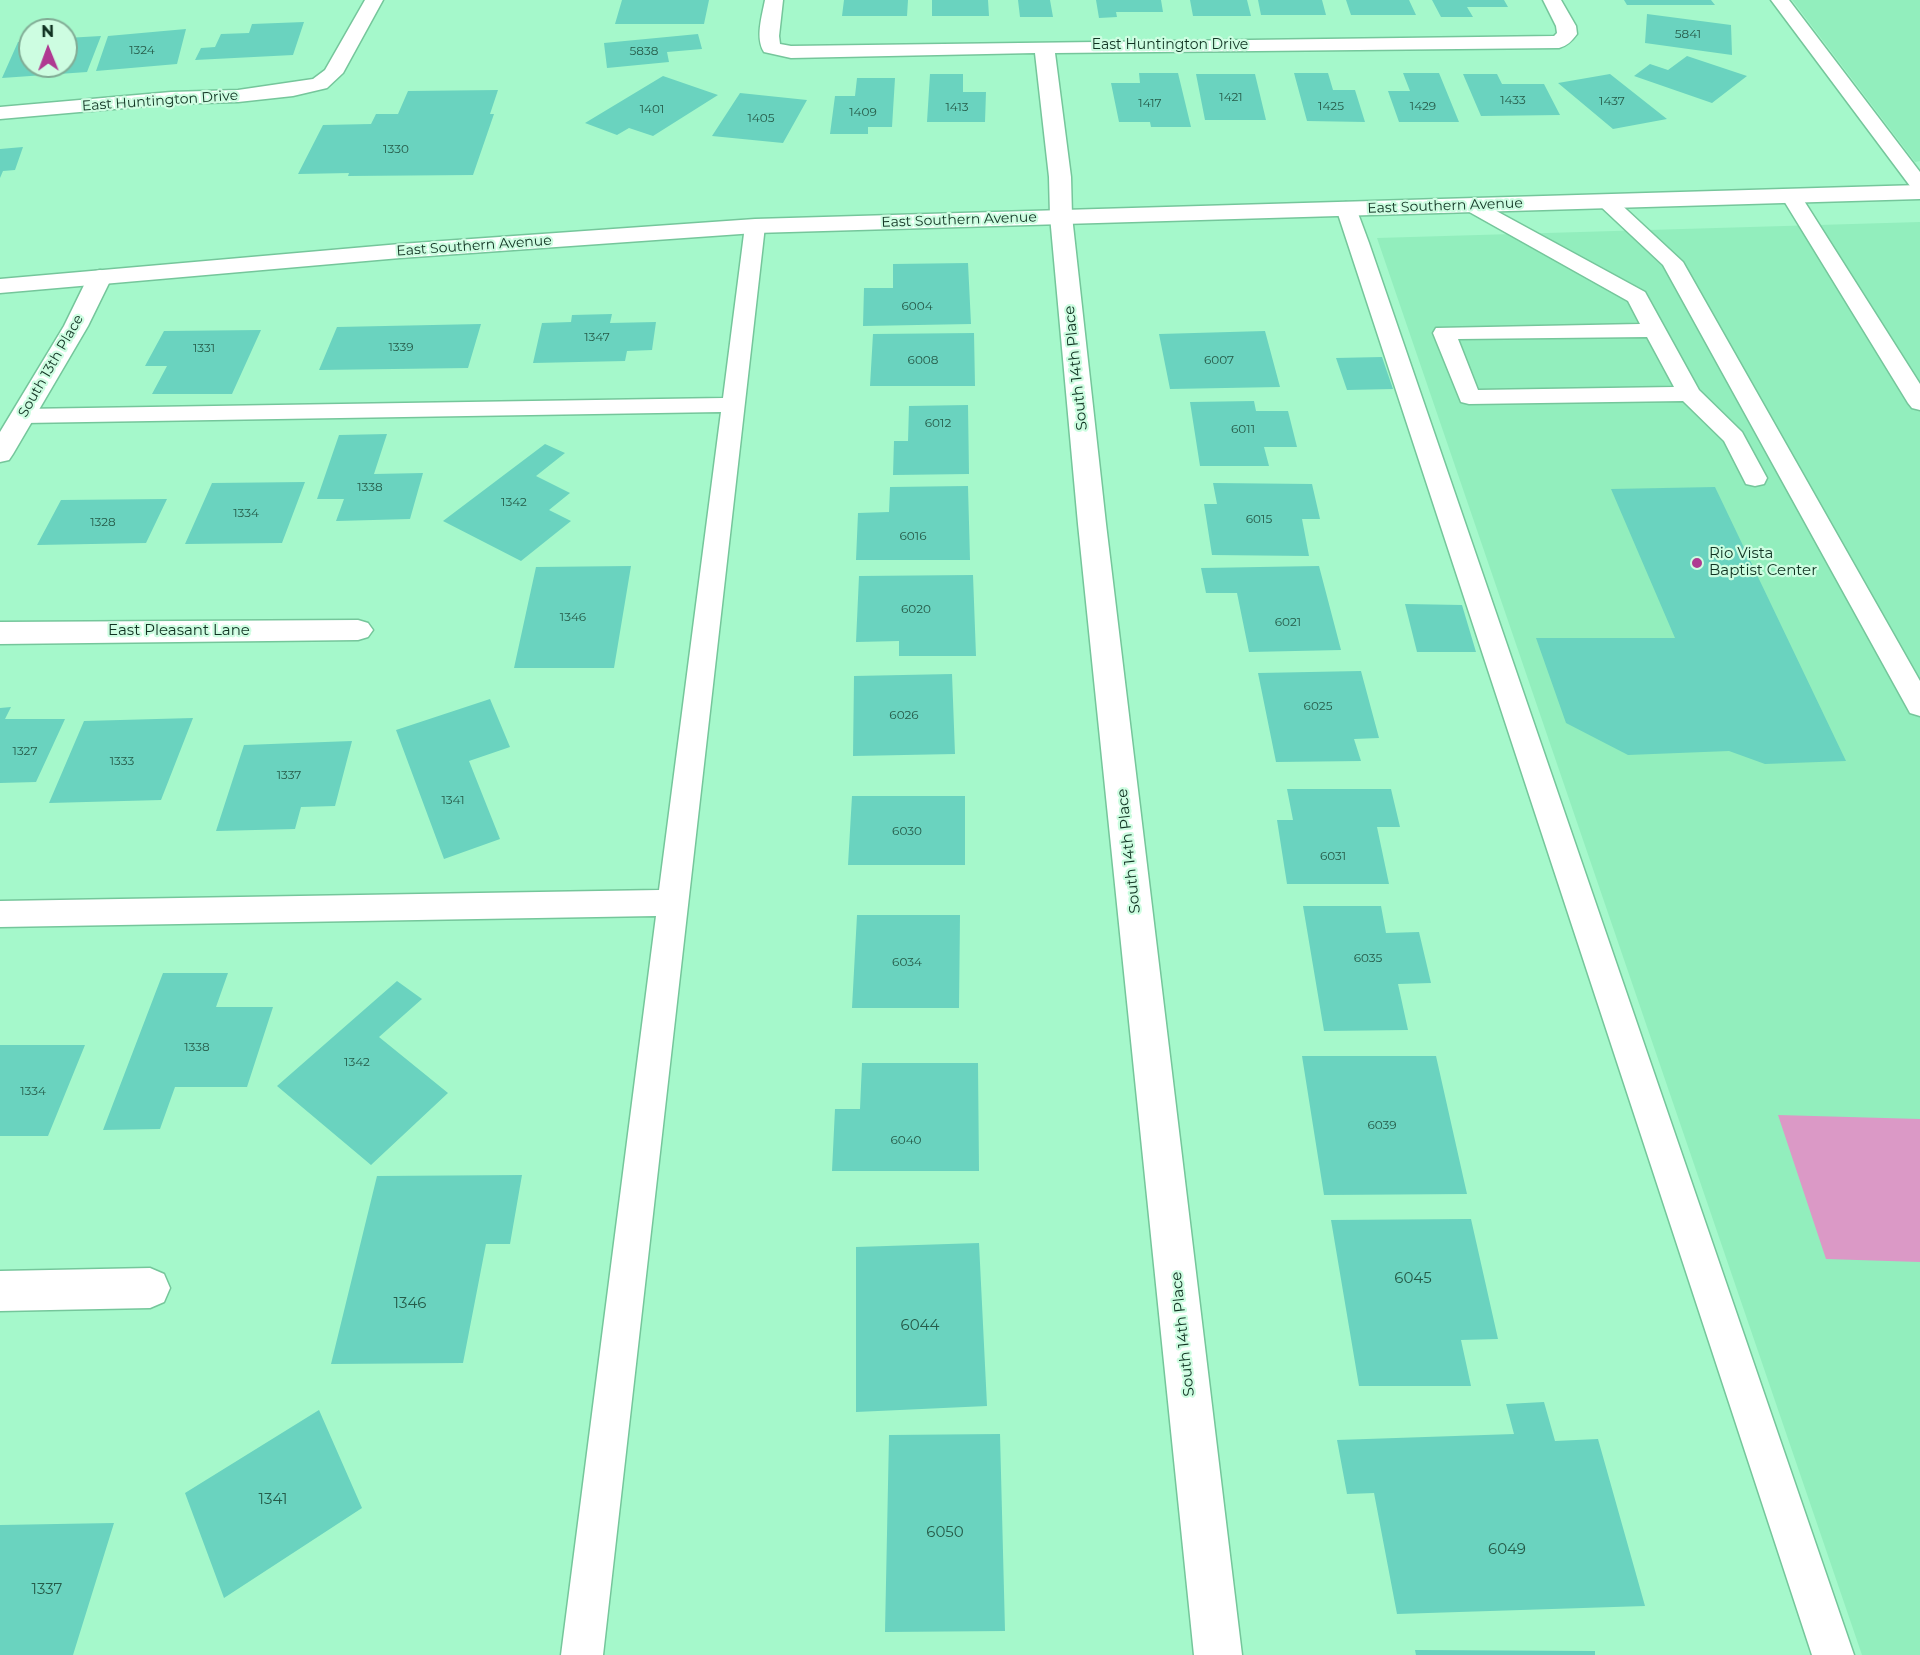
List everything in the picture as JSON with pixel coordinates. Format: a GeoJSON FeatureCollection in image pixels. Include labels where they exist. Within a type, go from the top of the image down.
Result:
{"type":"FeatureCollection","features":[{"type":"Feature","properties":{"kind":"street","name":"East Huntington Drive"},"geometry":{"type":"LineString","coordinates":[[0,113],[171,98],[238,96],[292,90],[320,84],[333,73],[374,0]]}},
{"type":"Feature","properties":{"kind":"street","name":"East Huntington Drive"},"geometry":{"type":"LineString","coordinates":[[774,0],[769,36],[771,48],[791,52],[1044,46],[1558,42],[1566,34],[1566,26],[1552,0]]}},
{"type":"Feature","properties":{"kind":"street","name":"South 14th Place"},"geometry":{"type":"LineString","coordinates":[[1044,46],[1060,177],[1061,216],[1092,524],[1218,1655]]}},
{"type":"Feature","properties":{"kind":"street","name":"East Southern Avenue"},"geometry":{"type":"LineString","coordinates":[[0,286],[436,248],[755,226],[1920,192]]}},
{"type":"Feature","properties":{"kind":"street","name":"South 13th Place"},"geometry":{"type":"LineString","coordinates":[[0,454],[76,326],[100,277]]}},
{"type":"Feature","properties":{"kind":"street","name":"East Pleasant Lane"},"geometry":{"type":"LineString","coordinates":[[0,633],[358,630]]}},
{"type":"Feature","properties":{"kind":"street"},"geometry":{"type":"LineString","coordinates":[[0,1292],[150,1288]]}},
{"type":"Feature","properties":{"kind":"lane"},"geometry":{"type":"LineString","coordinates":[[1780,0],[1920,186]]}},
{"type":"Feature","properties":{"kind":"lane"},"geometry":{"type":"LineString","coordinates":[[1791,196],[1920,403]]}},
{"type":"Feature","properties":{"kind":"lane"},"geometry":{"type":"LineString","coordinates":[[1606,201],[1672,262],[1920,706]]}},
{"type":"Feature","properties":{"kind":"lane"},"geometry":{"type":"LineString","coordinates":[[1471,205],[1637,297],[1689,394],[1734,437],[1755,478]]}},
{"type":"Feature","properties":{"kind":"lane"},"geometry":{"type":"LineString","coordinates":[[1346,208],[1833,1655]]}},
{"type":"Feature","properties":{"kind":"lane"},"geometry":{"type":"LineString","coordinates":[[582,1655],[755,226]]}},
{"type":"Feature","properties":{"kind":"lane"},"geometry":{"type":"LineString","coordinates":[[1654,330],[1444,333],[1468,397],[1689,394]]}},
{"type":"Feature","properties":{"kind":"lane"},"geometry":{"type":"LineString","coordinates":[[23,416],[733,405]]}},
{"type":"Feature","properties":{"kind":"lane"},"geometry":{"type":"LineString","coordinates":[[0,914],[674,903]]}},
{"type":"Feature","properties":{"kind":"shaded area"},"geometry":{"type":"Polygon","coordinates":[[[1792,0],[1920,0],[1920,161],[1915,162],[1792,0]]]}},
{"type":"Feature","properties":{"kind":"shaded area"},"geometry":{"type":"Polygon","coordinates":[[[1920,222],[1920,1655],[1862,1655],[1377,238],[1920,222]]]}},
{"type":"Feature","properties":{"kind":"shaded area"},"geometry":{"type":"Polygon","coordinates":[[[1778,1115],[1920,1119],[1920,1262],[1826,1259],[1778,1115]]]}},
{"type":"Feature","properties":{"kind":"building"},"geometry":{"type":"Polygon","coordinates":[[[622,0],[709,0],[704,24],[615,24],[622,0]]]}},
{"type":"Feature","properties":{"kind":"building"},"geometry":{"type":"Polygon","coordinates":[[[844,0],[908,0],[907,16],[842,16],[844,0]]]}},
{"type":"Feature","properties":{"kind":"building"},"geometry":{"type":"Polygon","coordinates":[[[932,0],[988,0],[989,16],[932,16],[932,0]]]}},
{"type":"Feature","properties":{"kind":"building"},"geometry":{"type":"Polygon","coordinates":[[[1018,0],[1050,0],[1053,17],[1020,17],[1018,0]]]}},
{"type":"Feature","properties":{"kind":"building"},"geometry":{"type":"Polygon","coordinates":[[[1096,0],[1161,0],[1163,12],[1116,12],[1117,17],[1099,18],[1096,0]]]}},
{"type":"Feature","properties":{"kind":"building"},"geometry":{"type":"Polygon","coordinates":[[[1190,0],[1247,0],[1251,16],[1193,16],[1190,0]]]}},
{"type":"Feature","properties":{"kind":"building"},"geometry":{"type":"Polygon","coordinates":[[[1258,0],[1322,0],[1326,15],[1261,15],[1258,0]]]}},
{"type":"Feature","properties":{"kind":"building"},"geometry":{"type":"Polygon","coordinates":[[[1346,0],[1409,0],[1416,15],[1351,15],[1346,0]]]}},
{"type":"Feature","properties":{"kind":"building"},"geometry":{"type":"Polygon","coordinates":[[[1432,0],[1504,0],[1508,7],[1467,7],[1473,17],[1441,17],[1432,0]]]}},
{"type":"Feature","properties":{"kind":"building"},"geometry":{"type":"Polygon","coordinates":[[[1624,0],[1711,0],[1715,5],[1627,5],[1624,0]]]}},
{"type":"Feature","properties":{"kind":"building"},"geometry":{"type":"Polygon","coordinates":[[[1647,14],[1731,25],[1732,55],[1645,43],[1647,14]]]}},
{"type":"Feature","properties":{"kind":"building"},"geometry":{"type":"Polygon","coordinates":[[[304,22],[293,55],[195,60],[201,48],[215,47],[221,34],[249,33],[252,24],[304,22]]]}},
{"type":"Feature","properties":{"kind":"building"},"geometry":{"type":"Polygon","coordinates":[[[186,29],[177,64],[96,71],[108,36],[186,29]]]}},
{"type":"Feature","properties":{"kind":"building"},"geometry":{"type":"Polygon","coordinates":[[[698,34],[702,49],[667,52],[669,62],[607,68],[604,43],[698,34]]]}},
{"type":"Feature","properties":{"kind":"building"},"geometry":{"type":"Polygon","coordinates":[[[101,36],[87,72],[78,73],[78,37],[101,36]]]}},
{"type":"Feature","properties":{"kind":"building"},"geometry":{"type":"Polygon","coordinates":[[[18,42],[18,77],[2,78],[18,42]]]}},
{"type":"Feature","properties":{"kind":"building"},"geometry":{"type":"Polygon","coordinates":[[[1687,56],[1747,76],[1712,103],[1634,76],[1650,64],[1668,70],[1687,56]]]}},
{"type":"Feature","properties":{"kind":"building"},"geometry":{"type":"Polygon","coordinates":[[[1139,73],[1178,73],[1191,127],[1151,127],[1150,122],[1119,122],[1111,83],[1140,83],[1139,73]]]}},
{"type":"Feature","properties":{"kind":"building"},"geometry":{"type":"Polygon","coordinates":[[[1294,73],[1328,73],[1333,90],[1355,90],[1365,122],[1307,121],[1294,73]]]}},
{"type":"Feature","properties":{"kind":"building"},"geometry":{"type":"Polygon","coordinates":[[[1403,73],[1439,73],[1459,122],[1399,122],[1388,91],[1410,91],[1403,73]]]}},
{"type":"Feature","properties":{"kind":"building"},"geometry":{"type":"Polygon","coordinates":[[[930,74],[963,74],[963,92],[986,92],[985,122],[927,122],[930,74]]]}},
{"type":"Feature","properties":{"kind":"building"},"geometry":{"type":"Polygon","coordinates":[[[1196,74],[1255,74],[1266,120],[1205,120],[1196,74]]]}},
{"type":"Feature","properties":{"kind":"building"},"geometry":{"type":"Polygon","coordinates":[[[1463,74],[1497,74],[1502,84],[1544,84],[1560,115],[1481,116],[1463,74]]]}},
{"type":"Feature","properties":{"kind":"building"},"geometry":{"type":"Polygon","coordinates":[[[1610,74],[1667,119],[1613,129],[1558,83],[1610,74]]]}},
{"type":"Feature","properties":{"kind":"building"},"geometry":{"type":"Polygon","coordinates":[[[663,76],[718,95],[653,136],[629,128],[617,135],[585,123],[663,76]]]}},
{"type":"Feature","properties":{"kind":"building"},"geometry":{"type":"Polygon","coordinates":[[[857,78],[895,78],[892,127],[868,127],[868,134],[830,134],[835,96],[855,96],[857,78]]]}},
{"type":"Feature","properties":{"kind":"building"},"geometry":{"type":"Polygon","coordinates":[[[498,90],[490,114],[494,114],[473,175],[298,174],[323,125],[371,124],[376,114],[398,114],[408,91],[498,90]]]}},
{"type":"Feature","properties":{"kind":"building"},"geometry":{"type":"Polygon","coordinates":[[[740,93],[807,100],[783,143],[712,136],[740,93]]]}},
{"type":"Feature","properties":{"kind":"building"},"geometry":{"type":"Polygon","coordinates":[[[23,147],[15,170],[3,171],[0,178],[0,149],[23,147]]]}},
{"type":"Feature","properties":{"kind":"building"},"geometry":{"type":"Polygon","coordinates":[[[968,263],[971,324],[863,326],[864,288],[893,288],[893,264],[968,263]]]}},
{"type":"Feature","properties":{"kind":"building"},"geometry":{"type":"Polygon","coordinates":[[[612,314],[610,323],[656,322],[652,350],[627,351],[625,361],[533,363],[542,323],[571,322],[572,315],[612,314]]]}},
{"type":"Feature","properties":{"kind":"building"},"geometry":{"type":"Polygon","coordinates":[[[481,324],[468,368],[319,370],[337,327],[481,324]]]}},
{"type":"Feature","properties":{"kind":"building"},"geometry":{"type":"Polygon","coordinates":[[[261,330],[232,394],[152,394],[167,366],[145,366],[164,331],[261,330]]]}},
{"type":"Feature","properties":{"kind":"building"},"geometry":{"type":"Polygon","coordinates":[[[1265,331],[1280,387],[1170,389],[1159,334],[1265,331]]]}},
{"type":"Feature","properties":{"kind":"building"},"geometry":{"type":"Polygon","coordinates":[[[974,333],[975,386],[870,386],[873,334],[974,333]]]}},
{"type":"Feature","properties":{"kind":"building"},"geometry":{"type":"Polygon","coordinates":[[[1382,357],[1393,389],[1347,390],[1336,358],[1382,357]]]}},
{"type":"Feature","properties":{"kind":"building"},"geometry":{"type":"Polygon","coordinates":[[[1254,401],[1256,411],[1288,411],[1297,447],[1264,447],[1269,466],[1200,466],[1190,402],[1254,401]]]}},
{"type":"Feature","properties":{"kind":"building"},"geometry":{"type":"Polygon","coordinates":[[[968,405],[969,474],[893,475],[894,441],[908,441],[909,406],[968,405]]]}},
{"type":"Feature","properties":{"kind":"building"},"geometry":{"type":"Polygon","coordinates":[[[387,434],[374,474],[423,473],[410,519],[336,521],[344,499],[317,499],[339,435],[387,434]]]}},
{"type":"Feature","properties":{"kind":"building"},"geometry":{"type":"Polygon","coordinates":[[[545,444],[565,453],[536,476],[570,493],[549,510],[571,521],[521,561],[443,521],[545,444]]]}},
{"type":"Feature","properties":{"kind":"building"},"geometry":{"type":"Polygon","coordinates":[[[305,482],[282,543],[185,544],[212,483],[305,482]]]}},
{"type":"Feature","properties":{"kind":"building"},"geometry":{"type":"Polygon","coordinates":[[[1213,483],[1312,484],[1320,519],[1302,519],[1309,556],[1212,555],[1204,504],[1217,504],[1213,483]]]}},
{"type":"Feature","properties":{"kind":"building"},"geometry":{"type":"Polygon","coordinates":[[[968,486],[970,560],[856,560],[858,513],[889,512],[890,487],[968,486]]]}},
{"type":"Feature","properties":{"kind":"building","name":"Rio Vista Baptist Center"},"geometry":{"type":"Polygon","coordinates":[[[1715,487],[1846,761],[1765,764],[1729,751],[1628,755],[1566,723],[1536,638],[1675,638],[1611,489],[1715,487]]]}},
{"type":"Feature","properties":{"kind":"building"},"geometry":{"type":"Polygon","coordinates":[[[167,499],[146,543],[37,545],[61,500],[167,499]]]}},
{"type":"Feature","properties":{"kind":"building"},"geometry":{"type":"Polygon","coordinates":[[[631,566],[614,668],[514,668],[536,567],[631,566]]]}},
{"type":"Feature","properties":{"kind":"building"},"geometry":{"type":"Polygon","coordinates":[[[1319,566],[1341,650],[1249,652],[1237,593],[1206,593],[1201,568],[1319,566]]]}},
{"type":"Feature","properties":{"kind":"building"},"geometry":{"type":"Polygon","coordinates":[[[973,575],[976,656],[899,656],[899,641],[856,642],[859,576],[973,575]]]}},
{"type":"Feature","properties":{"kind":"building"},"geometry":{"type":"Polygon","coordinates":[[[1405,604],[1462,605],[1476,652],[1417,652],[1405,604]]]}},
{"type":"Feature","properties":{"kind":"building"},"geometry":{"type":"Polygon","coordinates":[[[1361,671],[1379,738],[1354,739],[1361,761],[1276,762],[1258,673],[1361,671]]]}},
{"type":"Feature","properties":{"kind":"building"},"geometry":{"type":"Polygon","coordinates":[[[952,674],[955,754],[853,756],[854,676],[952,674]]]}},
{"type":"Feature","properties":{"kind":"building"},"geometry":{"type":"Polygon","coordinates":[[[490,699],[510,747],[469,761],[500,839],[444,859],[396,730],[490,699]]]}},
{"type":"Feature","properties":{"kind":"building"},"geometry":{"type":"Polygon","coordinates":[[[11,707],[5,719],[65,719],[36,782],[0,783],[0,708],[11,707]]]}},
{"type":"Feature","properties":{"kind":"building"},"geometry":{"type":"Polygon","coordinates":[[[193,718],[161,800],[49,803],[84,721],[193,718]]]}},
{"type":"Feature","properties":{"kind":"building"},"geometry":{"type":"Polygon","coordinates":[[[352,741],[335,806],[301,807],[295,829],[216,831],[244,745],[352,741]]]}},
{"type":"Feature","properties":{"kind":"building"},"geometry":{"type":"Polygon","coordinates":[[[1287,789],[1391,789],[1400,827],[1377,827],[1389,884],[1287,884],[1277,820],[1293,820],[1287,789]]]}},
{"type":"Feature","properties":{"kind":"building"},"geometry":{"type":"Polygon","coordinates":[[[852,796],[965,796],[965,865],[848,865],[852,796]]]}},
{"type":"Feature","properties":{"kind":"building"},"geometry":{"type":"Polygon","coordinates":[[[1303,906],[1381,906],[1386,933],[1419,932],[1431,983],[1398,984],[1408,1030],[1324,1031],[1303,906]]]}},
{"type":"Feature","properties":{"kind":"building"},"geometry":{"type":"Polygon","coordinates":[[[857,915],[960,915],[959,1008],[852,1008],[857,915]]]}},
{"type":"Feature","properties":{"kind":"building"},"geometry":{"type":"Polygon","coordinates":[[[163,973],[228,973],[216,1007],[273,1007],[247,1087],[175,1087],[160,1129],[103,1130],[163,973]]]}},
{"type":"Feature","properties":{"kind":"building"},"geometry":{"type":"Polygon","coordinates":[[[397,981],[422,999],[379,1037],[448,1093],[371,1165],[277,1086],[397,981]]]}},
{"type":"Feature","properties":{"kind":"building"},"geometry":{"type":"Polygon","coordinates":[[[0,1045],[85,1045],[48,1136],[0,1136],[0,1045]]]}},
{"type":"Feature","properties":{"kind":"building"},"geometry":{"type":"Polygon","coordinates":[[[1302,1056],[1436,1056],[1467,1194],[1324,1195],[1302,1056]]]}},
{"type":"Feature","properties":{"kind":"building"},"geometry":{"type":"Polygon","coordinates":[[[862,1063],[978,1063],[979,1171],[832,1171],[835,1109],[860,1109],[862,1063]]]}},
{"type":"Feature","properties":{"kind":"building"},"geometry":{"type":"Polygon","coordinates":[[[522,1175],[510,1244],[486,1244],[463,1363],[331,1364],[377,1176],[522,1175]]]}},
{"type":"Feature","properties":{"kind":"building"},"geometry":{"type":"Polygon","coordinates":[[[1471,1219],[1498,1339],[1461,1340],[1471,1386],[1359,1386],[1331,1220],[1471,1219]]]}},
{"type":"Feature","properties":{"kind":"building"},"geometry":{"type":"Polygon","coordinates":[[[979,1243],[987,1406],[856,1412],[856,1247],[979,1243]]]}},
{"type":"Feature","properties":{"kind":"building"},"geometry":{"type":"Polygon","coordinates":[[[1544,1402],[1555,1441],[1598,1439],[1645,1606],[1397,1614],[1374,1493],[1347,1494],[1337,1440],[1514,1434],[1506,1404],[1544,1402]]]}},
{"type":"Feature","properties":{"kind":"building"},"geometry":{"type":"Polygon","coordinates":[[[319,1410],[362,1508],[224,1598],[185,1493],[319,1410]]]}},
{"type":"Feature","properties":{"kind":"building"},"geometry":{"type":"Polygon","coordinates":[[[1000,1434],[1005,1631],[885,1632],[889,1435],[1000,1434]]]}},
{"type":"Feature","properties":{"kind":"building"},"geometry":{"type":"Polygon","coordinates":[[[114,1523],[73,1655],[0,1655],[0,1525],[114,1523]]]}},
{"type":"Feature","properties":{"kind":"building"},"geometry":{"type":"Polygon","coordinates":[[[1415,1650],[1595,1651],[1595,1655],[1416,1655],[1415,1650]]]}},
{"type":"Feature","properties":{"kind":"place","name":"Rio Vista Baptist Center"},"geometry":{"type":"Point","coordinates":[1697,563]}}]}
